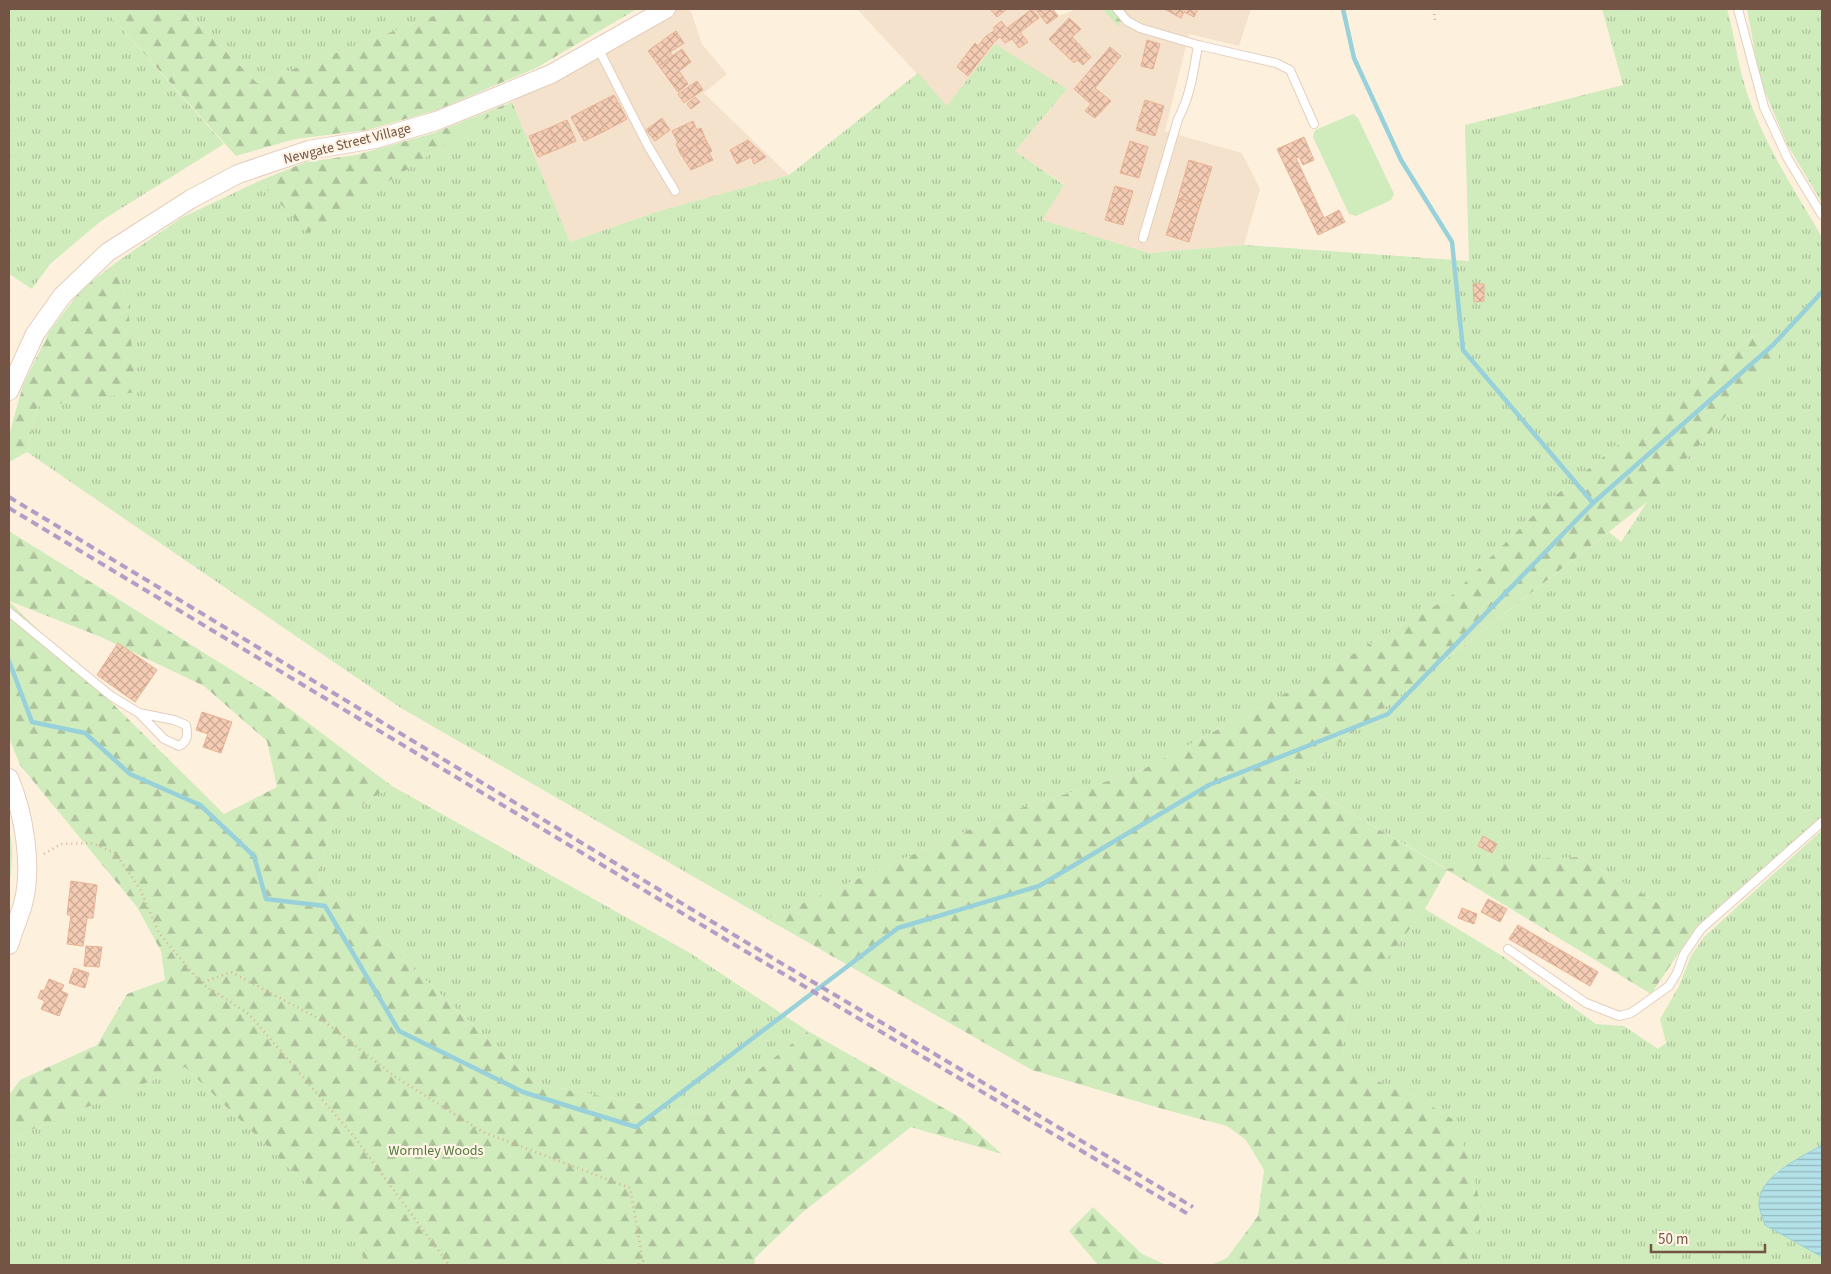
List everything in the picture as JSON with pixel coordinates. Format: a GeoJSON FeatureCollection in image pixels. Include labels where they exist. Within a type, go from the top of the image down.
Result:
{"type":"FeatureCollection","features":[{"type":"Feature","properties":{"kind":"street","name":"Newgate Street Village"},"geometry":{"type":"LineString","coordinates":[[10,383],[35,334],[62,296],[108,252],[190,199],[238,174],[309,150],[375,139],[436,120],[551,74],[666,9]]}},
{"type":"Feature","properties":{"kind":"street"},"geometry":{"type":"LineString","coordinates":[[9,778],[25,837],[27,882],[23,903],[9,945]]}},
{"type":"Feature","properties":{"kind":"lane"},"geometry":{"type":"LineString","coordinates":[[1117,9],[1127,21],[1140,28],[1198,45],[1276,63],[1290,70],[1314,124]]}},
{"type":"Feature","properties":{"kind":"lane"},"geometry":{"type":"LineString","coordinates":[[1738,9],[1764,107],[1788,159],[1822,215]]}},
{"type":"Feature","properties":{"kind":"lane"},"geometry":{"type":"LineString","coordinates":[[1143,238],[1178,120],[1192,80],[1198,45]]}},
{"type":"Feature","properties":{"kind":"lane"},"geometry":{"type":"LineString","coordinates":[[598,48],[648,146],[675,191]]}},
{"type":"Feature","properties":{"kind":"lane"},"geometry":{"type":"LineString","coordinates":[[9,612],[111,696],[139,713],[164,740],[179,746],[187,738],[186,725],[181,722],[139,713]]}},
{"type":"Feature","properties":{"kind":"lane"},"geometry":{"type":"LineString","coordinates":[[1508,949],[1586,1003],[1619,1016],[1631,1013],[1669,986],[1677,973],[1684,954],[1701,929],[1822,822]]}},
{"type":"Feature","properties":{"kind":"path"},"geometry":{"type":"LineString","coordinates":[[1434,9],[1434,21]]}},
{"type":"Feature","properties":{"kind":"path"},"geometry":{"type":"LineString","coordinates":[[27,882],[36,871],[44,854],[61,844],[91,843],[115,854],[140,889],[159,933],[200,983],[249,1014],[356,1139],[450,1265]]}},
{"type":"Feature","properties":{"kind":"path"},"geometry":{"type":"LineString","coordinates":[[200,983],[231,972],[326,1022],[394,1076],[484,1132],[630,1188],[643,1261],[638,1265]]}},
{"type":"Feature","properties":{"kind":"shaded area"},"geometry":{"type":"Polygon","coordinates":[[[675,9],[690,9],[702,44],[727,74],[704,93],[789,175],[656,212],[570,242],[512,102],[675,9]]]}},
{"type":"Feature","properties":{"kind":"shaded area"},"geometry":{"type":"Polygon","coordinates":[[[857,9],[1054,9],[1059,16],[1077,9],[1102,9],[1119,27],[1126,9],[1251,9],[1239,46],[1189,34],[1165,131],[1242,153],[1260,189],[1244,245],[1149,253],[1041,220],[1064,184],[1015,151],[1067,89],[947,106],[857,9]]]}},
{"type":"Feature","properties":{"kind":"green space"},"geometry":{"type":"Polygon","coordinates":[[[9,9],[104,9],[224,144],[101,221],[50,264],[32,289],[9,274],[9,9]]]}},
{"type":"Feature","properties":{"kind":"green space"},"geometry":{"type":"Polygon","coordinates":[[[104,9],[184,9],[257,83],[452,9],[637,9],[536,68],[437,110],[367,130],[295,139],[236,156],[104,9]]]}},
{"type":"Feature","properties":{"kind":"green space"},"geometry":{"type":"Polygon","coordinates":[[[184,9],[452,9],[257,83],[184,9]]]}},
{"type":"Feature","properties":{"kind":"green space"},"geometry":{"type":"Polygon","coordinates":[[[1102,9],[1126,9],[1119,27],[1102,9]]]}},
{"type":"Feature","properties":{"kind":"green space"},"geometry":{"type":"Polygon","coordinates":[[[1602,9],[1613,9],[1624,21],[1640,9],[1727,9],[1744,83],[1759,123],[1778,162],[1822,237],[1822,818],[1697,926],[1580,857],[1447,869],[1293,779],[1609,532],[1621,542],[1647,502],[1779,358],[1763,334],[1753,336],[1546,503],[1450,597],[1290,691],[1140,771],[1014,810],[767,919],[401,708],[27,452],[37,407],[128,306],[114,264],[181,218],[259,181],[308,232],[512,102],[570,242],[656,212],[789,175],[918,73],[947,106],[995,44],[1067,89],[1015,151],[1064,185],[1042,220],[1149,253],[1244,245],[1469,261],[1465,125],[1623,85],[1602,9]]]}},
{"type":"Feature","properties":{"kind":"green space"},"geometry":{"type":"Polygon","coordinates":[[[1613,9],[1640,9],[1624,21],[1613,9]]]}},
{"type":"Feature","properties":{"kind":"green space"},"geometry":{"type":"Polygon","coordinates":[[[1747,9],[1822,9],[1822,203],[1787,144],[1760,80],[1747,9]]]}},
{"type":"Feature","properties":{"kind":"green space"},"geometry":{"type":"Polygon","coordinates":[[[512,102],[308,233],[259,181],[306,162],[356,155],[434,133],[512,102]]]}},
{"type":"Feature","properties":{"kind":"green space"},"geometry":{"type":"Polygon","coordinates":[[[1353,114],[1358,118],[1394,194],[1391,200],[1356,216],[1349,214],[1313,137],[1315,130],[1353,114]]]}},
{"type":"Feature","properties":{"kind":"green space"},"geometry":{"type":"Polygon","coordinates":[[[114,264],[128,306],[136,392],[37,407],[27,452],[9,462],[9,435],[23,385],[49,332],[80,291],[114,264]]]}},
{"type":"Feature","properties":{"kind":"green space"},"geometry":{"type":"Polygon","coordinates":[[[1764,334],[1779,358],[1647,502],[1293,779],[1446,869],[1492,861],[1580,857],[1697,926],[1651,994],[1447,870],[1425,909],[1349,1008],[1342,1041],[1344,1055],[1365,1076],[1417,1097],[1452,1119],[1472,1164],[1481,1211],[1469,1265],[1211,1265],[1227,1258],[1258,1216],[1264,1170],[1246,1140],[1227,1126],[1032,1070],[767,919],[1014,810],[1140,771],[1290,691],[1450,597],[1546,503],[1753,336],[1764,334]]]}},
{"type":"Feature","properties":{"kind":"green space","name":"Wormley Woods"},"geometry":{"type":"Polygon","coordinates":[[[9,531],[267,692],[392,786],[331,824],[318,879],[536,1084],[702,1115],[808,1031],[961,1118],[1002,1154],[911,1127],[803,1212],[755,1258],[754,1265],[368,1265],[346,1222],[185,1067],[9,1139],[9,1095],[20,1080],[97,1045],[127,994],[165,980],[161,951],[137,907],[20,765],[9,738],[9,531]],[[9,601],[224,814],[277,787],[267,741],[204,686],[101,637],[9,601]]]}},
{"type":"Feature","properties":{"kind":"green space"},"geometry":{"type":"Polygon","coordinates":[[[392,786],[690,953],[808,1031],[702,1115],[536,1084],[318,879],[331,824],[392,786]]]}},
{"type":"Feature","properties":{"kind":"green space"},"geometry":{"type":"Polygon","coordinates":[[[9,829],[12,843],[12,858],[9,886],[9,829]]]}},
{"type":"Feature","properties":{"kind":"green space"},"geometry":{"type":"Polygon","coordinates":[[[1822,830],[1822,1145],[1776,1172],[1765,1225],[1822,1257],[1822,1265],[1469,1265],[1481,1211],[1417,1097],[1365,1076],[1344,1055],[1342,1041],[1349,1008],[1425,909],[1504,957],[1596,1024],[1624,1026],[1658,1049],[1666,1043],[1660,1019],[1679,986],[1691,956],[1704,937],[1822,830]]]}},
{"type":"Feature","properties":{"kind":"green space"},"geometry":{"type":"Polygon","coordinates":[[[185,1067],[346,1222],[368,1265],[9,1265],[9,1139],[185,1067]]]}},
{"type":"Feature","properties":{"kind":"green space"},"geometry":{"type":"Polygon","coordinates":[[[1093,1207],[1142,1254],[1166,1265],[1098,1265],[1069,1231],[1093,1207]]]}},
{"type":"Feature","properties":{"kind":"water"},"geometry":{"type":"Polygon","coordinates":[[[1822,1145],[1822,1257],[1765,1225],[1759,1205],[1765,1185],[1773,1177],[1792,1162],[1822,1145]]]}},
{"type":"Feature","properties":{"kind":"building"},"geometry":{"type":"Polygon","coordinates":[[[990,9],[1007,9],[997,17],[990,9]]]}},
{"type":"Feature","properties":{"kind":"building"},"geometry":{"type":"Polygon","coordinates":[[[1032,9],[1039,18],[1020,32],[1028,42],[1019,48],[1012,39],[1005,43],[1000,37],[968,76],[957,67],[975,43],[978,46],[985,37],[995,30],[993,28],[1001,21],[1007,28],[1032,9]]]}},
{"type":"Feature","properties":{"kind":"building"},"geometry":{"type":"Polygon","coordinates":[[[1035,9],[1052,9],[1058,16],[1047,24],[1035,9]]]}},
{"type":"Feature","properties":{"kind":"building"},"geometry":{"type":"Polygon","coordinates":[[[1164,9],[1198,9],[1194,17],[1184,12],[1181,18],[1164,9]]]}},
{"type":"Feature","properties":{"kind":"building"},"geometry":{"type":"Polygon","coordinates":[[[1069,18],[1081,29],[1072,37],[1091,57],[1083,65],[1077,60],[1074,63],[1049,39],[1069,18]]]}},
{"type":"Feature","properties":{"kind":"building"},"geometry":{"type":"Polygon","coordinates":[[[676,31],[684,43],[670,52],[673,56],[659,66],[648,51],[676,31]]]}},
{"type":"Feature","properties":{"kind":"building"},"geometry":{"type":"Polygon","coordinates":[[[1147,40],[1160,44],[1153,69],[1141,66],[1147,40]]]}},
{"type":"Feature","properties":{"kind":"building"},"geometry":{"type":"Polygon","coordinates":[[[1110,47],[1121,56],[1095,88],[1111,101],[1095,118],[1085,111],[1091,104],[1074,89],[1110,47]]]}},
{"type":"Feature","properties":{"kind":"building"},"geometry":{"type":"Polygon","coordinates":[[[682,49],[691,62],[679,71],[688,84],[678,92],[659,66],[682,49]]]}},
{"type":"Feature","properties":{"kind":"building"},"geometry":{"type":"Polygon","coordinates":[[[697,81],[703,90],[684,103],[678,94],[697,81]]]}},
{"type":"Feature","properties":{"kind":"building"},"geometry":{"type":"Polygon","coordinates":[[[614,95],[627,119],[605,131],[592,106],[614,95]]]}},
{"type":"Feature","properties":{"kind":"building"},"geometry":{"type":"Polygon","coordinates":[[[695,97],[700,102],[691,109],[687,104],[695,97]]]}},
{"type":"Feature","properties":{"kind":"building"},"geometry":{"type":"Polygon","coordinates":[[[1145,100],[1164,106],[1155,136],[1136,130],[1145,100]]]}},
{"type":"Feature","properties":{"kind":"building"},"geometry":{"type":"Polygon","coordinates":[[[592,106],[605,131],[584,141],[571,117],[592,106]]]}},
{"type":"Feature","properties":{"kind":"building"},"geometry":{"type":"Polygon","coordinates":[[[662,118],[670,130],[655,141],[646,130],[662,118]]]}},
{"type":"Feature","properties":{"kind":"building"},"geometry":{"type":"Polygon","coordinates":[[[567,120],[576,141],[558,149],[549,128],[567,120]]]}},
{"type":"Feature","properties":{"kind":"building"},"geometry":{"type":"Polygon","coordinates":[[[693,121],[697,130],[701,128],[706,140],[680,153],[676,144],[678,143],[672,131],[693,121]]]}},
{"type":"Feature","properties":{"kind":"building"},"geometry":{"type":"Polygon","coordinates":[[[549,128],[558,149],[538,157],[529,136],[549,128]]]}},
{"type":"Feature","properties":{"kind":"building"},"geometry":{"type":"Polygon","coordinates":[[[1304,137],[1314,160],[1303,165],[1299,157],[1296,158],[1324,218],[1339,210],[1345,222],[1318,235],[1277,149],[1304,137]]]}},
{"type":"Feature","properties":{"kind":"building"},"geometry":{"type":"Polygon","coordinates":[[[706,140],[712,151],[709,153],[713,160],[691,170],[680,153],[706,140]]]}},
{"type":"Feature","properties":{"kind":"building"},"geometry":{"type":"Polygon","coordinates":[[[748,140],[766,157],[754,164],[751,157],[737,164],[730,150],[748,140]]]}},
{"type":"Feature","properties":{"kind":"building"},"geometry":{"type":"Polygon","coordinates":[[[1130,141],[1148,147],[1139,178],[1120,173],[1130,141]]]}},
{"type":"Feature","properties":{"kind":"building"},"geometry":{"type":"Polygon","coordinates":[[[1189,160],[1212,167],[1200,205],[1178,198],[1189,160]]]}},
{"type":"Feature","properties":{"kind":"building"},"geometry":{"type":"Polygon","coordinates":[[[1115,186],[1133,191],[1123,225],[1105,220],[1115,186]]]}},
{"type":"Feature","properties":{"kind":"building"},"geometry":{"type":"Polygon","coordinates":[[[1178,198],[1200,205],[1189,242],[1166,235],[1178,198]]]}},
{"type":"Feature","properties":{"kind":"building"},"geometry":{"type":"Polygon","coordinates":[[[1473,284],[1484,284],[1484,301],[1474,302],[1473,284]]]}},
{"type":"Feature","properties":{"kind":"building"},"geometry":{"type":"Polygon","coordinates":[[[118,643],[157,670],[135,702],[97,675],[118,643]]]}},
{"type":"Feature","properties":{"kind":"building"},"geometry":{"type":"Polygon","coordinates":[[[202,712],[232,722],[221,753],[203,747],[208,734],[196,730],[202,712]]]}},
{"type":"Feature","properties":{"kind":"building"},"geometry":{"type":"Polygon","coordinates":[[[1483,836],[1497,844],[1492,853],[1478,846],[1483,836]]]}},
{"type":"Feature","properties":{"kind":"building"},"geometry":{"type":"Polygon","coordinates":[[[71,881],[97,885],[93,918],[87,918],[83,946],[67,944],[71,915],[67,915],[71,881]]]}},
{"type":"Feature","properties":{"kind":"building"},"geometry":{"type":"Polygon","coordinates":[[[1488,899],[1507,909],[1500,922],[1481,912],[1488,899]]]}},
{"type":"Feature","properties":{"kind":"building"},"geometry":{"type":"Polygon","coordinates":[[[1462,908],[1477,914],[1474,924],[1458,918],[1462,908]]]}},
{"type":"Feature","properties":{"kind":"building"},"geometry":{"type":"Polygon","coordinates":[[[1518,925],[1598,972],[1590,986],[1509,939],[1518,925]]]}},
{"type":"Feature","properties":{"kind":"building"},"geometry":{"type":"Polygon","coordinates":[[[86,946],[102,947],[99,967],[84,966],[86,946]]]}},
{"type":"Feature","properties":{"kind":"building"},"geometry":{"type":"Polygon","coordinates":[[[74,968],[89,973],[85,988],[69,983],[74,968]]]}},
{"type":"Feature","properties":{"kind":"building"},"geometry":{"type":"Polygon","coordinates":[[[49,979],[64,985],[61,991],[68,994],[59,1016],[41,1009],[45,1001],[38,998],[41,990],[44,991],[49,979]]]}},
{"type":"Feature","properties":{"kind":"waterway"},"geometry":{"type":"LineString","coordinates":[[1343,9],[1354,58],[1401,160],[1452,242],[1463,350],[1593,503]]}},
{"type":"Feature","properties":{"kind":"waterway"},"geometry":{"type":"LineString","coordinates":[[9,661],[32,722],[85,733],[130,774],[200,805],[254,856],[266,899],[325,906],[399,1031],[523,1092],[636,1127],[898,928],[1039,886],[1209,785],[1388,714],[1593,503],[1773,345],[1822,292]]}},
{"type":"Feature","properties":{"kind":"railway"},"geometry":{"type":"LineString","coordinates":[[9,497],[759,950],[1193,1207]]}},
{"type":"Feature","properties":{"kind":"railway"},"geometry":{"type":"LineString","coordinates":[[9,508],[755,957],[1188,1214]]}}]}
